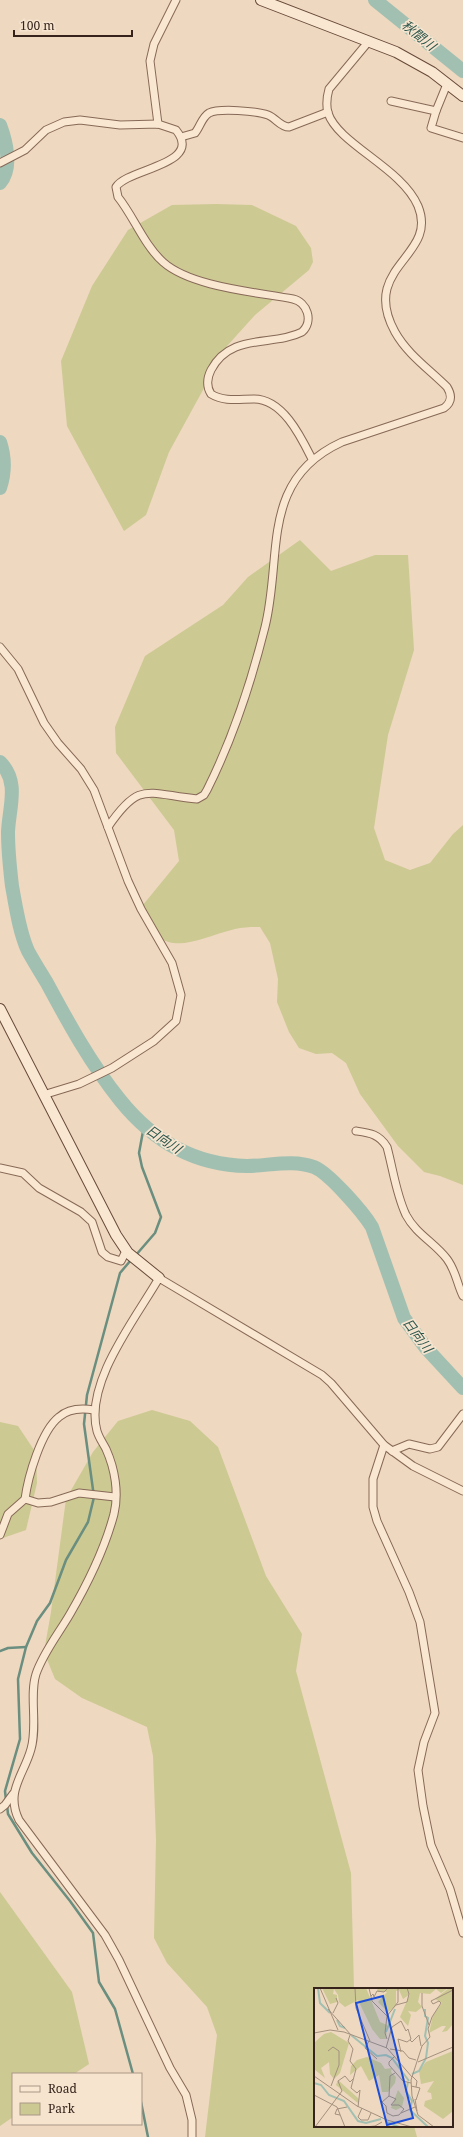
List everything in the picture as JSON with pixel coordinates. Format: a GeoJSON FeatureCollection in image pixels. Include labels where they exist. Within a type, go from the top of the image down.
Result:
{"type":"FeatureCollection","features":[{"type":"Feature","properties":{"kind":"street"},"geometry":{"type":"LineString","coordinates":[[158,124],[150,61],[154,44],[176,0]]}},
{"type":"Feature","properties":{"kind":"street"},"geometry":{"type":"LineString","coordinates":[[261,0],[369,41],[415,61],[463,96]]}},
{"type":"Feature","properties":{"kind":"street"},"geometry":{"type":"LineString","coordinates":[[108,827],[121,808],[135,796],[153,793],[197,799],[204,794],[226,749],[258,656],[266,623],[270,598],[272,567],[284,505],[294,481],[312,459],[326,449],[342,442],[444,408],[449,404],[451,396],[447,387],[406,348],[396,333],[388,316],[385,296],[388,282],[398,265],[420,238],[422,231],[423,222],[416,203],[408,190],[390,171],[342,132],[328,112],[327,96],[329,89],[369,41]]}},
{"type":"Feature","properties":{"kind":"street"},"geometry":{"type":"LineString","coordinates":[[447,84],[431,128],[463,138]]}},
{"type":"Feature","properties":{"kind":"street"},"geometry":{"type":"LineString","coordinates":[[391,101],[436,111]]}},
{"type":"Feature","properties":{"kind":"street"},"geometry":{"type":"LineString","coordinates":[[181,137],[195,133],[204,117],[215,111],[268,115],[285,127],[289,127],[328,112]]}},
{"type":"Feature","properties":{"kind":"street"},"geometry":{"type":"LineString","coordinates":[[0,163],[25,150],[46,130],[64,122],[80,120],[120,125],[158,124],[176,130],[181,137],[180,150],[175,158],[125,178],[116,187],[118,197],[154,253],[173,270],[198,281],[299,300],[304,305],[308,319],[307,325],[302,332],[248,344],[228,351],[216,363],[210,372],[207,384],[211,394],[222,399],[256,399],[272,405],[298,433],[312,459]]}},
{"type":"Feature","properties":{"kind":"street"},"geometry":{"type":"LineString","coordinates":[[0,647],[18,669],[44,722],[90,782],[119,860],[137,902],[172,963],[179,985],[181,1002],[176,1021],[166,1032],[140,1052],[79,1084],[43,1095]]}},
{"type":"Feature","properties":{"kind":"street"},"geometry":{"type":"LineString","coordinates":[[0,1009],[116,1235],[129,1254],[160,1278],[322,1375],[384,1445],[413,1466],[463,1491]]}},
{"type":"Feature","properties":{"kind":"street"},"geometry":{"type":"LineString","coordinates":[[356,1131],[373,1134],[380,1137],[387,1147],[398,1192],[406,1215],[420,1235],[446,1258],[455,1272],[463,1296]]}},
{"type":"Feature","properties":{"kind":"street"},"geometry":{"type":"LineString","coordinates":[[0,1168],[23,1173],[39,1188],[81,1212],[92,1222],[102,1252],[108,1257],[122,1261],[129,1254]]}},
{"type":"Feature","properties":{"kind":"street"},"geometry":{"type":"LineString","coordinates":[[0,1809],[5,1805],[14,1792],[29,1756],[34,1736],[36,1675],[91,1572],[114,1514],[116,1497],[114,1469],[97,1432],[94,1410],[97,1395],[109,1364],[160,1278]]}},
{"type":"Feature","properties":{"kind":"street"},"geometry":{"type":"LineString","coordinates":[[0,1535],[8,1514],[25,1499],[27,1484],[50,1427],[59,1416],[66,1412],[81,1409],[94,1410]]}},
{"type":"Feature","properties":{"kind":"street"},"geometry":{"type":"LineString","coordinates":[[392,1451],[409,1444],[430,1449],[438,1447],[463,1414]]}},
{"type":"Feature","properties":{"kind":"street"},"geometry":{"type":"LineString","coordinates":[[384,1445],[372,1479],[373,1507],[420,1622],[426,1670],[435,1713],[424,1742],[418,1770],[423,1806],[431,1844],[450,1888],[463,1934]]}},
{"type":"Feature","properties":{"kind":"street"},"geometry":{"type":"LineString","coordinates":[[25,1499],[38,1503],[51,1502],[79,1494],[116,1497]]}},
{"type":"Feature","properties":{"kind":"street"},"geometry":{"type":"LineString","coordinates":[[14,1792],[13,1802],[19,1820],[106,1935],[120,1960],[170,2068],[186,2095],[192,2120],[192,2137]]}},
{"type":"Feature","properties":{"kind":"green space"},"geometry":{"type":"Polygon","coordinates":[[[172,205],[252,205],[296,226],[311,248],[313,262],[309,270],[255,315],[227,346],[169,452],[146,515],[124,531],[67,426],[61,361],[92,286],[128,230],[172,205]]]}},
{"type":"Feature","properties":{"kind":"green space"},"geometry":{"type":"Polygon","coordinates":[[[300,540],[331,571],[375,555],[408,555],[414,650],[388,735],[374,828],[385,860],[410,870],[430,863],[453,834],[463,825],[463,1185],[440,1176],[424,1172],[398,1146],[360,1094],[346,1063],[332,1053],[316,1054],[299,1048],[289,1032],[277,1002],[278,979],[270,943],[260,927],[238,928],[192,942],[169,942],[158,937],[148,927],[138,911],[179,861],[174,830],[116,753],[115,727],[145,656],[223,605],[248,577],[300,540]]]}},
{"type":"Feature","properties":{"kind":"green space"},"geometry":{"type":"Polygon","coordinates":[[[152,1410],[190,1421],[218,1447],[266,1576],[302,1634],[296,1671],[351,1873],[354,1988],[314,1988],[314,2127],[414,2127],[417,2137],[205,2137],[217,2035],[207,2007],[167,1963],[154,1938],[156,1840],[153,1756],[147,1727],[82,1698],[55,1679],[44,1652],[51,1612],[66,1499],[93,1452],[118,1421],[152,1410]]]}},
{"type":"Feature","properties":{"kind":"green space"},"geometry":{"type":"Polygon","coordinates":[[[0,1422],[18,1426],[36,1453],[37,1483],[26,1530],[0,1539],[0,1422]]]}},
{"type":"Feature","properties":{"kind":"green space"},"geometry":{"type":"Polygon","coordinates":[[[0,1892],[72,1992],[89,2064],[76,2073],[12,2073],[12,2118],[0,2126],[0,1892]]]}},
{"type":"Feature","properties":{"kind":"waterway","name":"秋間川"},"geometry":{"type":"LineString","coordinates":[[375,0],[463,71]]}},
{"type":"Feature","properties":{"kind":"waterway","name":"日向川"},"geometry":{"type":"LineString","coordinates":[[0,125],[7,154],[6,170],[0,183]]}},
{"type":"Feature","properties":{"kind":"waterway","name":"日向川"},"geometry":{"type":"LineString","coordinates":[[0,442],[4,465],[0,488]]}},
{"type":"Feature","properties":{"kind":"waterway","name":"日向川"},"geometry":{"type":"LineString","coordinates":[[0,762],[6,770],[12,786],[8,832],[9,859],[16,911],[25,943],[30,955],[81,1043],[109,1086],[132,1114],[146,1127],[176,1148],[192,1155],[209,1161],[228,1165],[247,1166],[298,1163],[314,1167],[328,1177],[354,1203],[372,1227],[404,1318],[426,1348],[463,1388]]}},
{"type":"Feature","properties":{"kind":"waterway"},"geometry":{"type":"LineString","coordinates":[[136,1255],[155,1233],[161,1217],[142,1167],[139,1153],[144,1126]]}},
{"type":"Feature","properties":{"kind":"waterway"},"geometry":{"type":"LineString","coordinates":[[6,1800],[5,1791],[20,1739],[18,1679],[26,1647],[37,1621],[50,1603],[66,1560],[88,1522],[94,1497],[84,1424],[87,1395],[120,1273],[131,1260]]}},
{"type":"Feature","properties":{"kind":"waterway"},"geometry":{"type":"LineString","coordinates":[[0,1651],[8,1648],[26,1647]]}},
{"type":"Feature","properties":{"kind":"waterway"},"geometry":{"type":"LineString","coordinates":[[7,1805],[8,1814],[32,1853],[93,1933],[99,1982],[115,2009],[133,2073]]}},
{"type":"Feature","properties":{"kind":"waterway"},"geometry":{"type":"LineString","coordinates":[[142,2107],[148,2137]]}}]}
